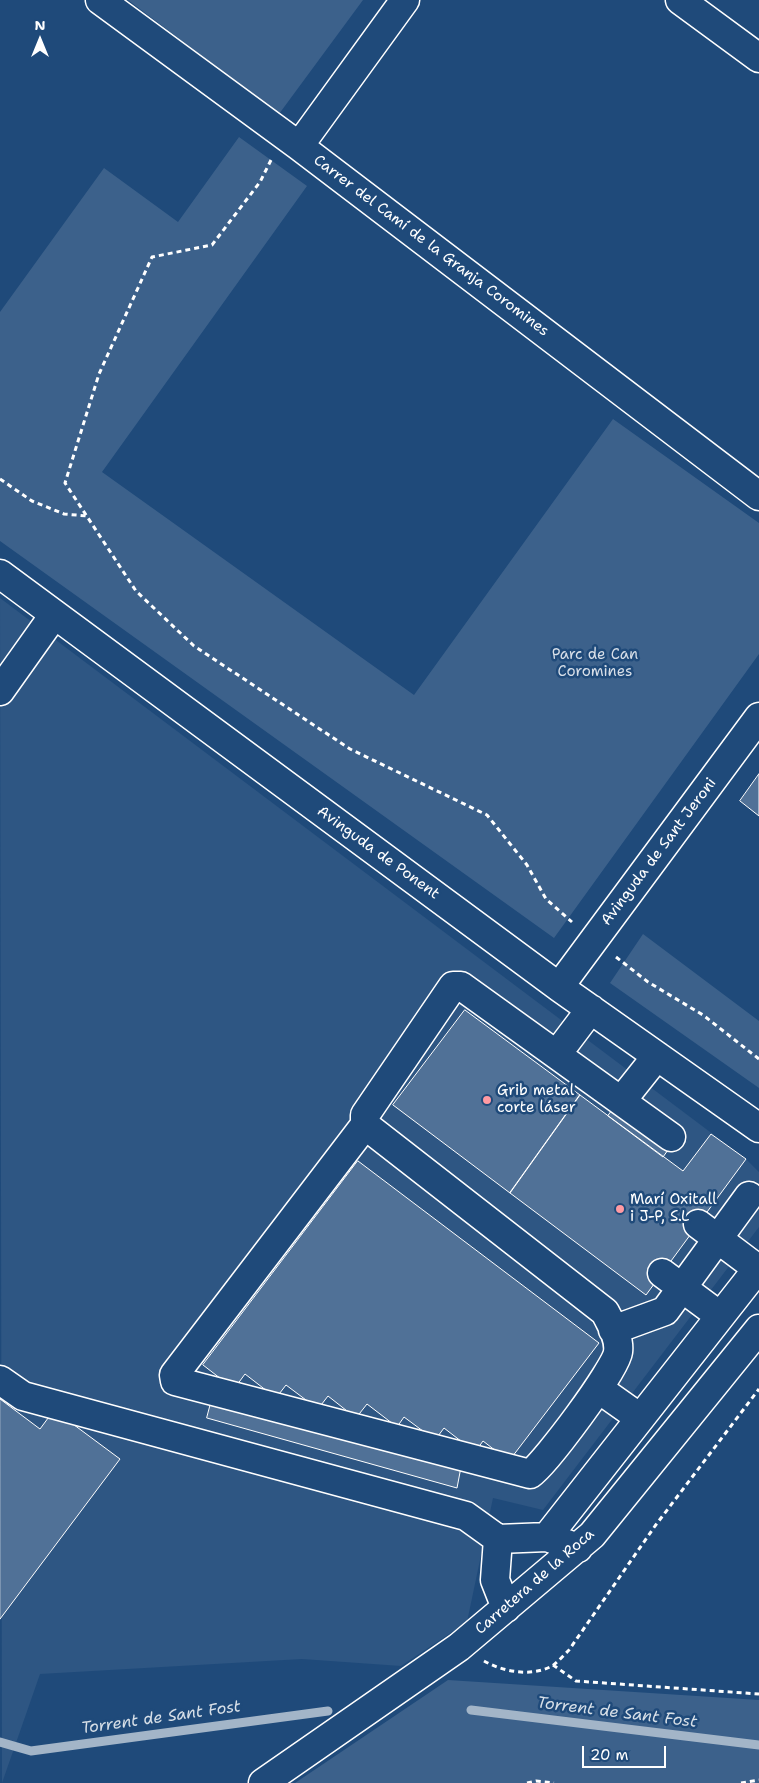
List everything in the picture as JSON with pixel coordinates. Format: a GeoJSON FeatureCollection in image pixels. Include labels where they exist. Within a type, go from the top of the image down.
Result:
{"type":"FeatureCollection","features":[{"type":"Feature","properties":{"kind":"street","name":"Carrer del Camí de la Granja Coromines"},"geometry":{"type":"LineString","coordinates":[[100,0],[292,141],[759,496]]}},
{"type":"Feature","properties":{"kind":"street"},"geometry":{"type":"LineString","coordinates":[[292,141],[404,0]]}},
{"type":"Feature","properties":{"kind":"street"},"geometry":{"type":"LineString","coordinates":[[680,0],[759,58]]}},
{"type":"Feature","properties":{"kind":"street","name":"Avinguda de Ponent"},"geometry":{"type":"LineString","coordinates":[[0,574],[559,986],[759,1128]]}},
{"type":"Feature","properties":{"kind":"street"},"geometry":{"type":"LineString","coordinates":[[0,690],[54,615]]}},
{"type":"Feature","properties":{"kind":"street","name":"Avinguda de Sant Jeroni"},"geometry":{"type":"LineString","coordinates":[[559,986],[759,717]]}},
{"type":"Feature","properties":{"kind":"street"},"geometry":{"type":"LineString","coordinates":[[365,1125],[605,1312],[613,1330],[618,1353],[599,1389],[530,1474],[175,1381],[174,1375],[365,1125],[365,1115],[453,986],[460,986],[622,1100],[671,1137]]}},
{"type":"Feature","properties":{"kind":"street"},"geometry":{"type":"LineString","coordinates":[[557,1054],[591,1009]]}},
{"type":"Feature","properties":{"kind":"street"},"geometry":{"type":"LineString","coordinates":[[622,1100],[656,1056]]}},
{"type":"Feature","properties":{"kind":"street"},"geometry":{"type":"LineString","coordinates":[[613,1330],[665,1311],[672,1280],[708,1232],[750,1196]]}},
{"type":"Feature","properties":{"kind":"street"},"geometry":{"type":"LineString","coordinates":[[547,1537],[758,1268],[708,1232]]}},
{"type":"Feature","properties":{"kind":"street"},"geometry":{"type":"LineString","coordinates":[[672,1280],[720,1316]]}},
{"type":"Feature","properties":{"kind":"street","name":"Carretera de la Roca"},"geometry":{"type":"LineString","coordinates":[[263,1783],[460,1647],[578,1548],[592,1535],[759,1329]]}},
{"type":"Feature","properties":{"kind":"street"},"geometry":{"type":"LineString","coordinates":[[0,1380],[22,1396],[466,1516],[498,1540],[547,1537],[578,1548]]}},
{"type":"Feature","properties":{"kind":"street"},"geometry":{"type":"LineString","coordinates":[[599,1389],[640,1418]]}},
{"type":"Feature","properties":{"kind":"street"},"geometry":{"type":"LineString","coordinates":[[498,1540],[495,1580],[506,1608]]}},
{"type":"Feature","properties":{"kind":"path"},"geometry":{"type":"LineString","coordinates":[[292,141],[212,245],[152,257],[99,374],[65,483],[136,591],[194,646],[350,749],[487,815],[527,865],[546,899],[593,940],[648,982],[703,1016],[759,1059]]}},
{"type":"Feature","properties":{"kind":"path"},"geometry":{"type":"LineString","coordinates":[[0,478],[32,501],[64,514],[87,516]]}},
{"type":"Feature","properties":{"kind":"path"},"geometry":{"type":"LineString","coordinates":[[460,1647],[494,1667],[516,1672],[539,1671],[554,1665],[569,1650],[656,1526],[759,1389]]}},
{"type":"Feature","properties":{"kind":"path"},"geometry":{"type":"LineString","coordinates":[[554,1665],[576,1681],[759,1694]]}},
{"type":"Feature","properties":{"kind":"path"},"geometry":{"type":"LineString","coordinates":[[741,1783],[759,1780]]}},
{"type":"Feature","properties":{"kind":"path"},"geometry":{"type":"LineString","coordinates":[[527,1783],[536,1781],[554,1783]]}},
{"type":"Feature","properties":{"kind":"shaded area"},"geometry":{"type":"Polygon","coordinates":[[[0,598],[746,1159],[759,1172],[759,1227],[543,1510],[493,1498],[467,1622],[401,1666],[302,1659],[40,1674],[2,1783],[0,598]]]}},
{"type":"Feature","properties":{"kind":"green space"},"geometry":{"type":"Polygon","coordinates":[[[128,0],[363,0],[279,114],[128,0]]]}},
{"type":"Feature","properties":{"kind":"green space","name":"Parc de Can Coromines"},"geometry":{"type":"Polygon","coordinates":[[[239,137],[307,186],[102,472],[414,695],[613,419],[759,523],[759,654],[554,938],[0,541],[0,312],[104,168],[178,222],[239,137]]]}},
{"type":"Feature","properties":{"kind":"green space"},"geometry":{"type":"Polygon","coordinates":[[[643,934],[759,1021],[759,1088],[610,983],[643,934]]]}},
{"type":"Feature","properties":{"kind":"green space"},"geometry":{"type":"Polygon","coordinates":[[[448,1680],[759,1700],[759,1783],[295,1783],[448,1680]]]}},
{"type":"Feature","properties":{"kind":"building"},"geometry":{"type":"Polygon","coordinates":[[[759,774],[759,816],[740,801],[759,774]]]}},
{"type":"Feature","properties":{"kind":"building","name":"Grib metal corte láser"},"geometry":{"type":"Polygon","coordinates":[[[465,1010],[580,1095],[510,1193],[393,1105],[465,1010]]]}},
{"type":"Feature","properties":{"kind":"building","name":"Marí Oxitall i J-P, S.L"},"geometry":{"type":"Polygon","coordinates":[[[580,1095],[683,1171],[711,1134],[746,1159],[646,1295],[510,1193],[580,1095]]]}},
{"type":"Feature","properties":{"kind":"building"},"geometry":{"type":"Polygon","coordinates":[[[623,1096],[678,1136],[663,1157],[608,1116],[623,1096]]]}},
{"type":"Feature","properties":{"kind":"building"},"geometry":{"type":"Polygon","coordinates":[[[358,1161],[599,1343],[509,1461],[483,1441],[475,1452],[444,1428],[435,1440],[404,1417],[397,1427],[367,1404],[356,1418],[328,1396],[318,1409],[286,1385],[276,1398],[245,1374],[234,1389],[203,1365],[358,1161]]]}},
{"type":"Feature","properties":{"kind":"building"},"geometry":{"type":"Polygon","coordinates":[[[0,1399],[40,1429],[54,1410],[120,1459],[0,1619],[0,1399]]]}},
{"type":"Feature","properties":{"kind":"building"},"geometry":{"type":"Polygon","coordinates":[[[212,1399],[461,1467],[457,1488],[207,1418],[212,1399]]]}},
{"type":"Feature","properties":{"kind":"waterway","name":"Torrent de Sant Fost"},"geometry":{"type":"LineString","coordinates":[[471,1710],[759,1745]]}},
{"type":"Feature","properties":{"kind":"waterway","name":"Torrent de Sant Fost"},"geometry":{"type":"LineString","coordinates":[[0,1742],[31,1751],[328,1711]]}},
{"type":"Feature","properties":{"kind":"place","name":"Grib metal corte láser"},"geometry":{"type":"Point","coordinates":[487,1100]}},
{"type":"Feature","properties":{"kind":"place","name":"Marí Oxitall i J-P, S.L"},"geometry":{"type":"Point","coordinates":[620,1209]}}]}
